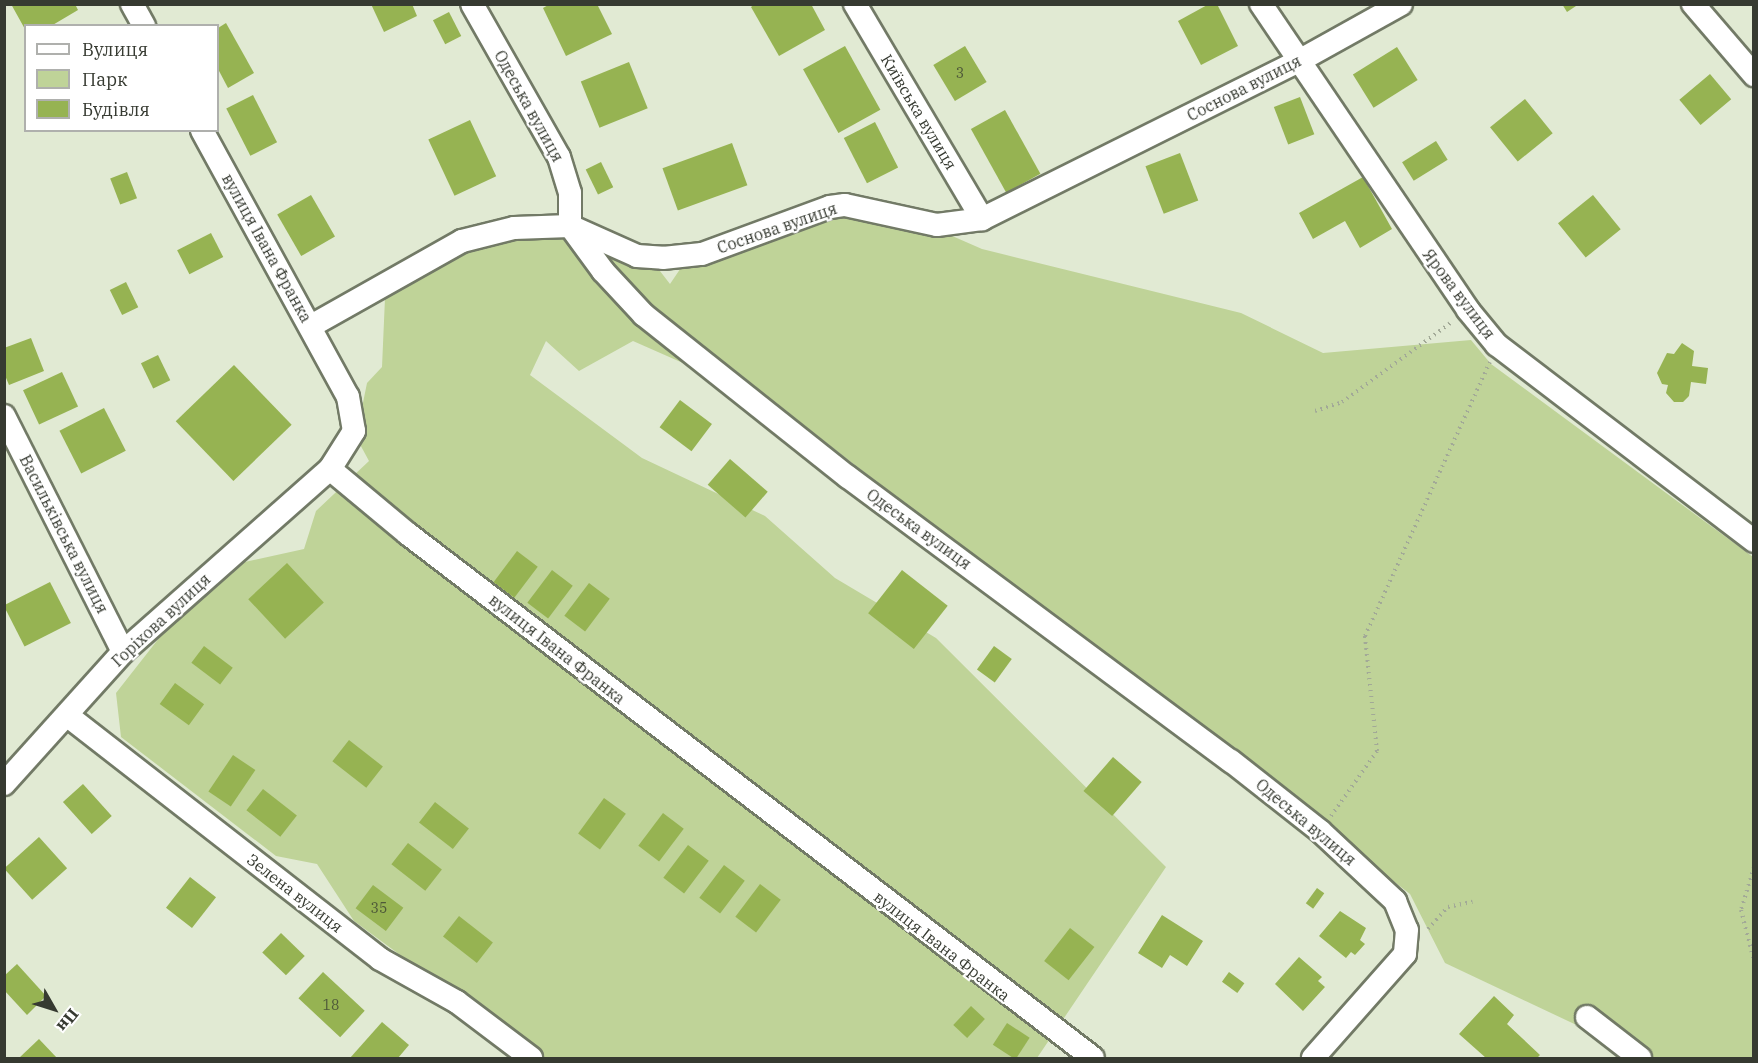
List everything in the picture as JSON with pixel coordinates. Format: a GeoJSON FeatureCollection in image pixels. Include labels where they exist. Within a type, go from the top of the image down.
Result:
{"type":"FeatureCollection","features":[{"type":"Feature","properties":{"kind":"street"},"geometry":{"type":"LineString","coordinates":[[132,4],[143,24]]}},
{"type":"Feature","properties":{"kind":"street","name":"Одеська вулиця"},"geometry":{"type":"LineString","coordinates":[[472,4],[559,157],[570,193],[570,226],[603,270],[644,315],[848,477],[1071,639],[1320,831],[1395,900],[1407,930],[1405,954]]}},
{"type":"Feature","properties":{"kind":"street","name":"Київська вулиця"},"geometry":{"type":"LineString","coordinates":[[855,4],[982,219]]}},
{"type":"Feature","properties":{"kind":"street","name":"Ярова вулиця"},"geometry":{"type":"LineString","coordinates":[[1261,4],[1297,62],[1468,310],[1497,345],[1754,540]]}},
{"type":"Feature","properties":{"kind":"street","name":"Соснова вулиця"},"geometry":{"type":"LineString","coordinates":[[311,326],[462,241],[514,228],[570,226],[637,256],[663,258],[702,254],[830,207],[845,205],[937,225],[982,219],[1297,62],[1401,4]]}},
{"type":"Feature","properties":{"kind":"street"},"geometry":{"type":"LineString","coordinates":[[1693,4],[1754,75]]}},
{"type":"Feature","properties":{"kind":"street","name":"вулиця Івана Франка"},"geometry":{"type":"LineString","coordinates":[[203,132],[311,326],[353,415],[354,431],[330,469],[418,542],[1093,1059]]}},
{"type":"Feature","properties":{"kind":"street","name":"Васильківська вулиця"},"geometry":{"type":"LineString","coordinates":[[4,416],[123,652]]}},
{"type":"Feature","properties":{"kind":"street","name":"Горіхова вулиця"},"geometry":{"type":"LineString","coordinates":[[4,784],[68,716],[123,652],[330,469]]}},
{"type":"Feature","properties":{"kind":"street","name":"Зелена вулиця"},"geometry":{"type":"LineString","coordinates":[[68,716],[380,959],[457,1002],[531,1059]]}},
{"type":"Feature","properties":{"kind":"street"},"geometry":{"type":"LineString","coordinates":[[1313,1059],[1405,954]]}},
{"type":"Feature","properties":{"kind":"street"},"geometry":{"type":"LineString","coordinates":[[1587,1017],[1640,1059]]}},
{"type":"Feature","properties":{"kind":"path"},"geometry":{"type":"LineString","coordinates":[[1316,411],[1342,402],[1468,310]]}},
{"type":"Feature","properties":{"kind":"path"},"geometry":{"type":"LineString","coordinates":[[1320,831],[1377,751],[1365,636],[1497,345]]}},
{"type":"Feature","properties":{"kind":"path"},"geometry":{"type":"LineString","coordinates":[[1754,867],[1741,910],[1754,961]]}},
{"type":"Feature","properties":{"kind":"path"},"geometry":{"type":"LineString","coordinates":[[1405,954],[1448,907],[1472,902]]}},
{"type":"Feature","properties":{"kind":"green space"},"geometry":{"type":"Polygon","coordinates":[[[821,198],[879,204],[982,249],[1241,313],[1323,353],[1471,340],[1491,364],[1753,557],[1753,1058],[1633,1058],[1621,1046],[1445,963],[1410,894],[776,404],[633,341],[579,371],[546,341],[530,375],[642,458],[765,516],[835,578],[936,638],[1166,867],[1037,1058],[540,1058],[354,921],[317,864],[276,856],[121,737],[116,693],[185,605],[222,567],[304,549],[316,511],[369,461],[356,437],[367,383],[382,367],[385,298],[408,263],[497,220],[554,228],[653,262],[670,284],[691,253],[803,212],[821,198]]]}},
{"type":"Feature","properties":{"kind":"building"},"geometry":{"type":"Polygon","coordinates":[[[11,4],[75,4],[78,10],[54,24],[24,24],[24,27],[11,4]]]}},
{"type":"Feature","properties":{"kind":"building"},"geometry":{"type":"Polygon","coordinates":[[[371,4],[412,4],[417,16],[384,32],[371,4]]]}},
{"type":"Feature","properties":{"kind":"building"},"geometry":{"type":"Polygon","coordinates":[[[550,4],[597,4],[612,34],[566,56],[543,8],[550,4]]]}},
{"type":"Feature","properties":{"kind":"building"},"geometry":{"type":"Polygon","coordinates":[[[755,4],[811,4],[825,30],[779,56],[751,7],[755,4]]]}},
{"type":"Feature","properties":{"kind":"building"},"geometry":{"type":"Polygon","coordinates":[[[1209,4],[1217,4],[1238,46],[1201,65],[1178,21],[1209,4]]]}},
{"type":"Feature","properties":{"kind":"building"},"geometry":{"type":"Polygon","coordinates":[[[1562,4],[1579,4],[1567,12],[1562,4]]]}},
{"type":"Feature","properties":{"kind":"building"},"geometry":{"type":"Polygon","coordinates":[[[449,12],[461,36],[445,44],[433,20],[449,12]]]}},
{"type":"Feature","properties":{"kind":"building"},"geometry":{"type":"Polygon","coordinates":[[[226,23],[254,73],[228,88],[219,71],[219,27],[226,23]]]}},
{"type":"Feature","properties":{"kind":"building"},"geometry":{"type":"Polygon","coordinates":[[[845,46],[880,110],[838,133],[803,69],[845,46]]]}},
{"type":"Feature","properties":{"kind":"building"},"geometry":{"type":"Polygon","coordinates":[[[965,46],[987,82],[955,101],[933,65],[965,46]]]}},
{"type":"Feature","properties":{"kind":"building"},"geometry":{"type":"Polygon","coordinates":[[[1397,47],[1418,80],[1374,108],[1353,75],[1397,47]]]}},
{"type":"Feature","properties":{"kind":"building"},"geometry":{"type":"Polygon","coordinates":[[[629,62],[648,108],[600,128],[581,81],[629,62]]]}},
{"type":"Feature","properties":{"kind":"building"},"geometry":{"type":"Polygon","coordinates":[[[1710,74],[1731,99],[1701,125],[1679,100],[1710,74]]]}},
{"type":"Feature","properties":{"kind":"building"},"geometry":{"type":"Polygon","coordinates":[[[253,95],[277,142],[250,156],[226,109],[253,95]]]}},
{"type":"Feature","properties":{"kind":"building"},"geometry":{"type":"Polygon","coordinates":[[[1300,97],[1314,134],[1288,144],[1274,107],[1300,97]]]}},
{"type":"Feature","properties":{"kind":"building"},"geometry":{"type":"Polygon","coordinates":[[[1525,99],[1553,133],[1518,162],[1490,127],[1525,99]]]}},
{"type":"Feature","properties":{"kind":"building"},"geometry":{"type":"Polygon","coordinates":[[[1005,110],[1040,174],[1006,193],[971,129],[1005,110]]]}},
{"type":"Feature","properties":{"kind":"building"},"geometry":{"type":"Polygon","coordinates":[[[470,120],[496,176],[455,196],[428,139],[470,120]]]}},
{"type":"Feature","properties":{"kind":"building"},"geometry":{"type":"Polygon","coordinates":[[[875,122],[898,167],[867,183],[844,138],[875,122]]]}},
{"type":"Feature","properties":{"kind":"building"},"geometry":{"type":"Polygon","coordinates":[[[1436,141],[1448,160],[1414,181],[1402,162],[1436,141]]]}},
{"type":"Feature","properties":{"kind":"building"},"geometry":{"type":"Polygon","coordinates":[[[732,143],[747,185],[678,211],[662,168],[732,143]]]}},
{"type":"Feature","properties":{"kind":"building"},"geometry":{"type":"Polygon","coordinates":[[[1180,153],[1198,201],[1164,214],[1145,166],[1180,153]]]}},
{"type":"Feature","properties":{"kind":"building"},"geometry":{"type":"Polygon","coordinates":[[[601,162],[613,187],[598,195],[586,169],[601,162]]]}},
{"type":"Feature","properties":{"kind":"building"},"geometry":{"type":"Polygon","coordinates":[[[127,172],[137,198],[120,205],[110,178],[127,172]]]}},
{"type":"Feature","properties":{"kind":"building"},"geometry":{"type":"Polygon","coordinates":[[[1363,177],[1392,229],[1360,248],[1345,221],[1313,239],[1299,213],[1363,177]]]}},
{"type":"Feature","properties":{"kind":"building"},"geometry":{"type":"Polygon","coordinates":[[[311,195],[335,237],[301,256],[277,215],[311,195]]]}},
{"type":"Feature","properties":{"kind":"building"},"geometry":{"type":"Polygon","coordinates":[[[1593,195],[1621,229],[1586,258],[1558,223],[1593,195]]]}},
{"type":"Feature","properties":{"kind":"building"},"geometry":{"type":"Polygon","coordinates":[[[211,233],[223,257],[189,274],[177,250],[211,233]]]}},
{"type":"Feature","properties":{"kind":"building"},"geometry":{"type":"Polygon","coordinates":[[[126,282],[138,307],[122,315],[110,290],[126,282]]]}},
{"type":"Feature","properties":{"kind":"building"},"geometry":{"type":"Polygon","coordinates":[[[31,338],[44,371],[9,385],[4,373],[4,348],[31,338]]]}},
{"type":"Feature","properties":{"kind":"building"},"geometry":{"type":"Polygon","coordinates":[[[1682,343],[1694,351],[1692,366],[1708,368],[1706,384],[1691,382],[1689,396],[1683,402],[1674,402],[1666,393],[1668,385],[1662,384],[1657,373],[1667,353],[1674,354],[1682,343]]]}},
{"type":"Feature","properties":{"kind":"building"},"geometry":{"type":"Polygon","coordinates":[[[158,355],[170,380],[153,388],[141,363],[158,355]]]}},
{"type":"Feature","properties":{"kind":"building"},"geometry":{"type":"Polygon","coordinates":[[[234,365],[292,425],[233,481],[176,421],[234,365]]]}},
{"type":"Feature","properties":{"kind":"building"},"geometry":{"type":"Polygon","coordinates":[[[62,372],[78,406],[39,425],[23,390],[62,372]]]}},
{"type":"Feature","properties":{"kind":"building"},"geometry":{"type":"Polygon","coordinates":[[[680,400],[712,424],[691,451],[660,427],[680,400]]]}},
{"type":"Feature","properties":{"kind":"building"},"geometry":{"type":"Polygon","coordinates":[[[104,408],[126,451],[81,473],[59,431],[104,408]]]}},
{"type":"Feature","properties":{"kind":"building"},"geometry":{"type":"Polygon","coordinates":[[[730,459],[768,492],[745,517],[708,485],[730,459]]]}},
{"type":"Feature","properties":{"kind":"building"},"geometry":{"type":"Polygon","coordinates":[[[517,551],[538,567],[514,598],[494,582],[517,551]]]}},
{"type":"Feature","properties":{"kind":"building"},"geometry":{"type":"Polygon","coordinates":[[[287,563],[324,602],[285,639],[248,599],[287,563]]]}},
{"type":"Feature","properties":{"kind":"building"},"geometry":{"type":"Polygon","coordinates":[[[552,570],[573,586],[548,618],[527,603],[552,570]]]}},
{"type":"Feature","properties":{"kind":"building"},"geometry":{"type":"Polygon","coordinates":[[[902,570],[948,606],[914,649],[868,613],[902,570]]]}},
{"type":"Feature","properties":{"kind":"building"},"geometry":{"type":"Polygon","coordinates":[[[50,582],[71,623],[25,647],[4,605],[50,582]]]}},
{"type":"Feature","properties":{"kind":"building"},"geometry":{"type":"Polygon","coordinates":[[[589,583],[610,599],[585,631],[564,616],[589,583]]]}},
{"type":"Feature","properties":{"kind":"building"},"geometry":{"type":"Polygon","coordinates":[[[204,646],[233,668],[220,684],[191,663],[204,646]]]}},
{"type":"Feature","properties":{"kind":"building"},"geometry":{"type":"Polygon","coordinates":[[[994,646],[1012,659],[995,682],[977,669],[994,646]]]}},
{"type":"Feature","properties":{"kind":"building"},"geometry":{"type":"Polygon","coordinates":[[[175,683],[204,704],[189,725],[160,704],[175,683]]]}},
{"type":"Feature","properties":{"kind":"building"},"geometry":{"type":"Polygon","coordinates":[[[349,740],[383,766],[366,788],[332,761],[349,740]]]}},
{"type":"Feature","properties":{"kind":"building"},"geometry":{"type":"Polygon","coordinates":[[[233,755],[255,770],[231,807],[208,791],[233,755]]]}},
{"type":"Feature","properties":{"kind":"building"},"geometry":{"type":"Polygon","coordinates":[[[1113,757],[1142,782],[1112,816],[1083,791],[1113,757]]]}},
{"type":"Feature","properties":{"kind":"building"},"geometry":{"type":"Polygon","coordinates":[[[83,784],[112,816],[92,834],[63,802],[83,784]]]}},
{"type":"Feature","properties":{"kind":"building"},"geometry":{"type":"Polygon","coordinates":[[[263,789],[297,815],[280,837],[246,810],[263,789]]]}},
{"type":"Feature","properties":{"kind":"building"},"geometry":{"type":"Polygon","coordinates":[[[604,798],[626,814],[600,849],[578,834],[604,798]]]}},
{"type":"Feature","properties":{"kind":"building"},"geometry":{"type":"Polygon","coordinates":[[[435,802],[469,828],[453,849],[419,822],[435,802]]]}},
{"type":"Feature","properties":{"kind":"building"},"geometry":{"type":"Polygon","coordinates":[[[663,813],[684,829],[659,861],[638,846],[663,813]]]}},
{"type":"Feature","properties":{"kind":"building"},"geometry":{"type":"Polygon","coordinates":[[[39,837],[67,868],[32,900],[4,868],[39,837]]]}},
{"type":"Feature","properties":{"kind":"building"},"geometry":{"type":"Polygon","coordinates":[[[408,843],[442,869],[425,891],[391,864],[408,843]]]}},
{"type":"Feature","properties":{"kind":"building"},"geometry":{"type":"Polygon","coordinates":[[[688,845],[709,861],[684,893],[663,878],[688,845]]]}},
{"type":"Feature","properties":{"kind":"building"},"geometry":{"type":"Polygon","coordinates":[[[724,865],[745,881],[720,913],[699,898],[724,865]]]}},
{"type":"Feature","properties":{"kind":"building"},"geometry":{"type":"Polygon","coordinates":[[[190,877],[216,897],[192,928],[166,908],[190,877]]]}},
{"type":"Feature","properties":{"kind":"building"},"geometry":{"type":"Polygon","coordinates":[[[760,884],[781,900],[756,932],[735,917],[760,884]]]}},
{"type":"Feature","properties":{"kind":"building"},"geometry":{"type":"Polygon","coordinates":[[[373,885],[403,908],[386,931],[356,908],[373,885]]]}},
{"type":"Feature","properties":{"kind":"building"},"geometry":{"type":"Polygon","coordinates":[[[1317,888],[1324,893],[1313,909],[1306,903],[1317,888]]]}},
{"type":"Feature","properties":{"kind":"building"},"geometry":{"type":"Polygon","coordinates":[[[1340,911],[1366,928],[1360,940],[1365,944],[1355,955],[1351,952],[1346,958],[1319,936],[1340,911]]]}},
{"type":"Feature","properties":{"kind":"building"},"geometry":{"type":"Polygon","coordinates":[[[1162,915],[1203,941],[1187,966],[1170,955],[1162,968],[1138,953],[1162,915]]]}},
{"type":"Feature","properties":{"kind":"building"},"geometry":{"type":"Polygon","coordinates":[[[459,916],[493,942],[477,963],[443,936],[459,916]]]}},
{"type":"Feature","properties":{"kind":"building"},"geometry":{"type":"Polygon","coordinates":[[[1070,928],[1094,947],[1069,980],[1044,961],[1070,928]]]}},
{"type":"Feature","properties":{"kind":"building"},"geometry":{"type":"Polygon","coordinates":[[[281,933],[305,956],[286,975],[262,952],[281,933]]]}},
{"type":"Feature","properties":{"kind":"building"},"geometry":{"type":"Polygon","coordinates":[[[1299,957],[1322,977],[1318,981],[1325,987],[1303,1011],[1275,984],[1299,957]]]}},
{"type":"Feature","properties":{"kind":"building"},"geometry":{"type":"Polygon","coordinates":[[[17,964],[46,996],[27,1015],[4,990],[4,976],[17,964]]]}},
{"type":"Feature","properties":{"kind":"building"},"geometry":{"type":"Polygon","coordinates":[[[323,972],[365,1011],[340,1037],[298,998],[323,972]]]}},
{"type":"Feature","properties":{"kind":"building"},"geometry":{"type":"Polygon","coordinates":[[[1229,972],[1244,983],[1237,993],[1222,982],[1229,972]]]}},
{"type":"Feature","properties":{"kind":"building"},"geometry":{"type":"Polygon","coordinates":[[[1494,996],[1514,1015],[1507,1024],[1540,1055],[1537,1058],[1486,1058],[1459,1034],[1494,996]]]}},
{"type":"Feature","properties":{"kind":"building"},"geometry":{"type":"Polygon","coordinates":[[[971,1006],[985,1019],[967,1038],[953,1025],[971,1006]]]}},
{"type":"Feature","properties":{"kind":"building"},"geometry":{"type":"Polygon","coordinates":[[[382,1022],[409,1045],[398,1058],[350,1058],[382,1022]]]}},
{"type":"Feature","properties":{"kind":"building"},"geometry":{"type":"Polygon","coordinates":[[[1007,1023],[1030,1038],[1016,1058],[993,1045],[1007,1023]]]}},
{"type":"Feature","properties":{"kind":"building"},"geometry":{"type":"Polygon","coordinates":[[[39,1039],[57,1058],[19,1058],[39,1039]]]}}]}
